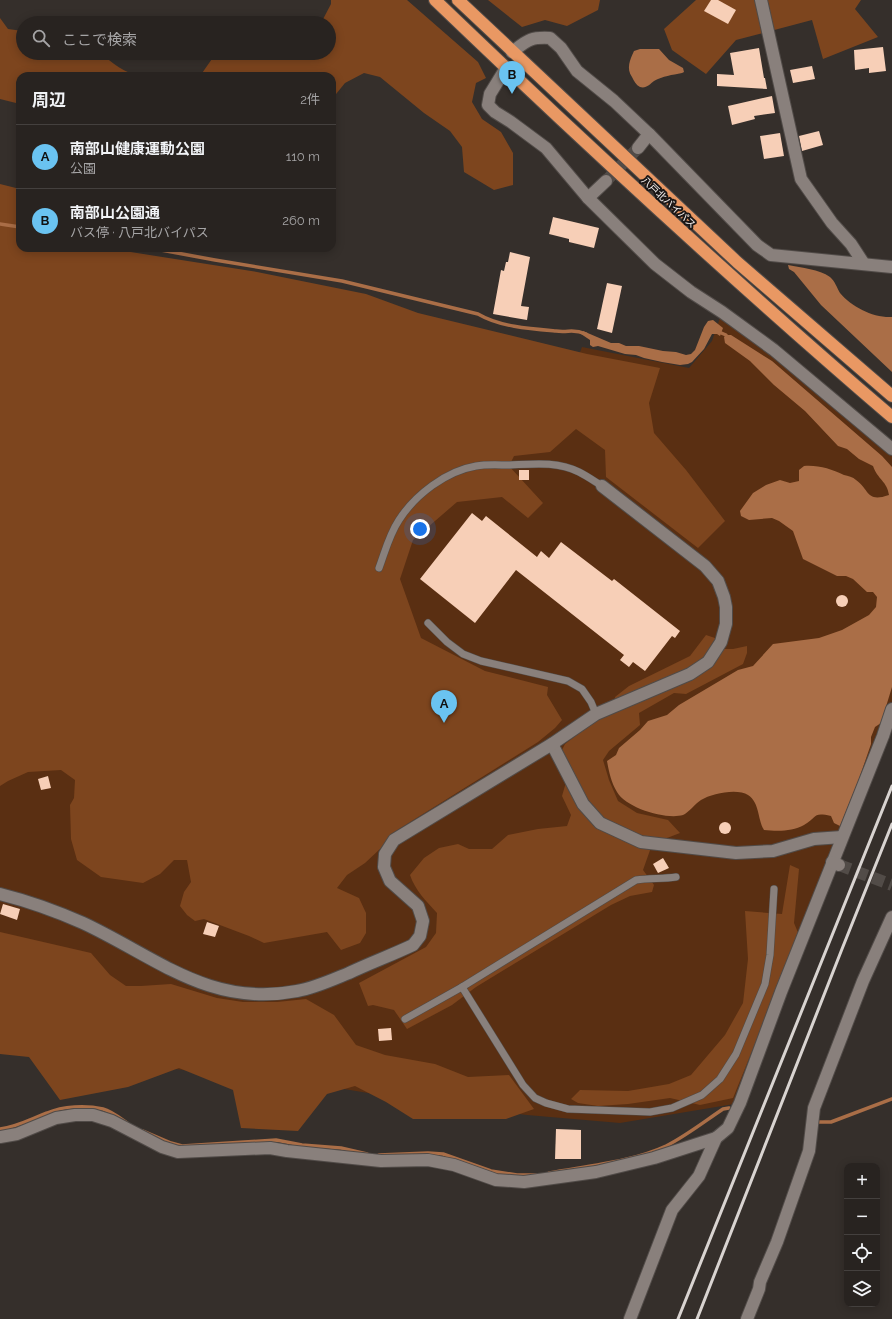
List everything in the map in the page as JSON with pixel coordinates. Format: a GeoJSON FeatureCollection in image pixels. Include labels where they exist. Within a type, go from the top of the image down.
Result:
{"type":"FeatureCollection","features":[{"type":"Feature","properties":{"kind":"highway","name":"八戸北バイパス"},"geometry":{"type":"LineString","coordinates":[[435,0],[506,68],[706,252],[892,417]]}},
{"type":"Feature","properties":{"kind":"highway","name":"八戸北バイパス"},"geometry":{"type":"LineString","coordinates":[[458,0],[738,262],[892,396]]}},
{"type":"Feature","properties":{"kind":"street"},"geometry":{"type":"LineString","coordinates":[[761,0],[801,179],[832,223],[851,244],[864,264]]}},
{"type":"Feature","properties":{"kind":"street"},"geometry":{"type":"LineString","coordinates":[[512,52],[525,42],[535,37],[550,38],[560,48],[577,71],[614,101],[649,134],[757,245],[771,255],[892,267]]}},
{"type":"Feature","properties":{"kind":"street"},"geometry":{"type":"LineString","coordinates":[[506,68],[490,94],[488,105],[495,112],[546,148],[588,198],[655,264],[691,292],[722,312],[774,350],[892,449]]}},
{"type":"Feature","properties":{"kind":"street"},"geometry":{"type":"LineString","coordinates":[[638,148],[649,134]]}},
{"type":"Feature","properties":{"kind":"street"},"geometry":{"type":"LineString","coordinates":[[588,198],[606,181]]}},
{"type":"Feature","properties":{"kind":"street"},"geometry":{"type":"LineString","coordinates":[[0,894],[18,898],[83,924],[180,975],[207,986],[251,994],[276,995],[299,991],[326,982],[413,945],[420,936],[423,921],[418,906],[390,881],[384,867],[386,854],[394,840],[552,744],[596,714],[690,674],[708,662],[721,642],[726,624],[726,607],[718,581],[705,566],[602,486]]}},
{"type":"Feature","properties":{"kind":"street"},"geometry":{"type":"LineString","coordinates":[[0,1137],[17,1134],[56,1118],[75,1115],[93,1115],[112,1121],[162,1147],[178,1152],[270,1148],[381,1161],[428,1160],[454,1165],[496,1180],[524,1182],[596,1172],[654,1158],[716,1138],[728,1128],[740,1103],[780,992],[836,863],[842,837],[883,736],[892,709]]}},
{"type":"Feature","properties":{"kind":"street"},"geometry":{"type":"LineString","coordinates":[[552,744],[583,804],[600,823],[641,842],[736,853],[773,852],[814,839],[842,837]]}},
{"type":"Feature","properties":{"kind":"street"},"geometry":{"type":"LineString","coordinates":[[747,1319],[810,1151],[814,1108],[863,981],[892,917]]}},
{"type":"Feature","properties":{"kind":"street"},"geometry":{"type":"LineString","coordinates":[[630,1319],[672,1210],[699,1176],[716,1138]]}},
{"type":"Feature","properties":{"kind":"lane"},"geometry":{"type":"LineString","coordinates":[[379,568],[388,542],[398,521],[413,502],[431,487],[461,470],[477,466],[559,465],[578,471],[602,486]]}},
{"type":"Feature","properties":{"kind":"lane"},"geometry":{"type":"LineString","coordinates":[[428,623],[447,642],[463,654],[475,659],[568,681],[582,689],[591,702],[596,714]]}},
{"type":"Feature","properties":{"kind":"lane"},"geometry":{"type":"LineString","coordinates":[[405,1019],[462,987],[636,880],[676,877]]}},
{"type":"Feature","properties":{"kind":"lane"},"geometry":{"type":"LineString","coordinates":[[462,987],[523,1085],[534,1098],[568,1109],[650,1112],[672,1108],[702,1095],[720,1079],[736,1054],[765,984],[770,954],[774,889]]}},
{"type":"Feature","properties":{"kind":"shaded area"},"geometry":{"type":"Polygon","coordinates":[[[331,0],[407,0],[478,62],[486,78],[476,83],[472,102],[482,119],[501,132],[513,153],[513,185],[494,190],[464,172],[462,147],[450,131],[424,113],[380,77],[364,73],[345,83],[336,94],[336,72],[203,72],[211,60],[336,60],[336,16],[325,16],[331,4],[331,0]]]}},
{"type":"Feature","properties":{"kind":"shaded area"},"geometry":{"type":"Polygon","coordinates":[[[488,0],[600,0],[598,10],[567,26],[545,20],[522,27],[488,0]]]}},
{"type":"Feature","properties":{"kind":"shaded area"},"geometry":{"type":"Polygon","coordinates":[[[696,0],[861,0],[855,9],[878,37],[823,59],[812,20],[736,40],[706,74],[672,50],[664,29],[696,0]]]}},
{"type":"Feature","properties":{"kind":"shaded area"},"geometry":{"type":"Polygon","coordinates":[[[0,18],[8,29],[16,30],[16,60],[109,60],[128,72],[16,72],[16,103],[0,99],[0,18]]]}},
{"type":"Feature","properties":{"kind":"shaded area"},"geometry":{"type":"Polygon","coordinates":[[[640,49],[659,49],[669,60],[683,68],[684,72],[661,78],[646,87],[640,87],[636,84],[630,74],[629,67],[634,51],[640,49]]]}},
{"type":"Feature","properties":{"kind":"shaded area"},"geometry":{"type":"Polygon","coordinates":[[[0,184],[16,188],[16,252],[131,252],[257,272],[366,294],[418,313],[587,354],[660,368],[649,403],[654,433],[686,470],[725,521],[698,548],[606,477],[605,450],[576,429],[550,452],[514,456],[509,466],[543,503],[528,518],[502,497],[457,502],[413,540],[400,579],[421,638],[485,671],[548,687],[547,695],[562,720],[538,742],[391,834],[381,848],[365,863],[347,875],[337,888],[359,898],[366,913],[366,933],[360,943],[341,950],[327,932],[264,943],[204,919],[195,921],[187,915],[180,906],[184,892],[191,882],[187,860],[174,860],[160,874],[143,883],[101,877],[77,860],[71,839],[70,805],[74,798],[75,780],[61,770],[28,772],[0,786],[0,184]]]}},
{"type":"Feature","properties":{"kind":"shaded area"},"geometry":{"type":"Polygon","coordinates":[[[788,265],[826,274],[833,280],[840,293],[845,298],[863,311],[878,316],[892,317],[892,372],[821,305],[794,272],[789,269],[788,265]]]}},
{"type":"Feature","properties":{"kind":"shaded area"},"geometry":{"type":"Polygon","coordinates":[[[722,312],[892,449],[892,709],[740,1103],[620,1123],[527,1115],[434,1104],[332,1087],[157,1067],[0,1035],[0,313],[565,391],[582,347],[689,368],[712,341],[722,312]]]}},
{"type":"Feature","properties":{"kind":"shaded area"},"geometry":{"type":"Polygon","coordinates":[[[713,320],[723,328],[720,336],[717,334],[712,334],[704,349],[692,362],[680,365],[625,354],[598,346],[593,347],[590,345],[590,340],[581,334],[583,331],[611,343],[619,343],[626,346],[639,346],[686,355],[691,354],[695,350],[704,327],[708,321],[713,320]]]}},
{"type":"Feature","properties":{"kind":"shaded area"},"geometry":{"type":"Polygon","coordinates":[[[726,335],[731,335],[772,361],[882,456],[892,467],[892,687],[881,723],[875,727],[871,737],[871,744],[859,779],[840,826],[834,823],[831,816],[818,815],[804,825],[794,829],[779,831],[764,830],[755,802],[748,795],[738,792],[718,793],[706,797],[683,815],[667,816],[657,814],[637,808],[622,798],[617,792],[609,773],[607,761],[616,755],[619,748],[648,721],[667,715],[679,705],[738,670],[753,666],[773,644],[819,638],[842,630],[869,615],[876,607],[877,597],[873,592],[867,592],[853,579],[846,576],[837,576],[803,559],[793,531],[779,521],[772,518],[749,520],[741,516],[740,511],[753,493],[766,485],[780,480],[790,483],[799,481],[799,470],[804,466],[825,468],[852,477],[872,496],[882,497],[889,495],[888,490],[873,466],[859,459],[847,449],[838,446],[805,411],[774,385],[750,361],[725,343],[724,337],[726,335]]]}},
{"type":"Feature","properties":{"kind":"shaded area"},"geometry":{"type":"Polygon","coordinates":[[[706,635],[715,638],[720,649],[733,649],[747,646],[747,653],[743,664],[686,694],[674,693],[639,713],[640,725],[609,751],[603,760],[609,780],[618,801],[637,813],[668,820],[680,833],[667,838],[654,839],[643,870],[654,885],[652,892],[630,896],[611,905],[476,987],[452,1005],[407,1029],[394,1010],[373,1005],[368,1006],[359,983],[426,947],[436,933],[437,913],[425,900],[410,875],[424,858],[439,848],[458,844],[469,849],[492,849],[508,835],[538,829],[567,826],[571,815],[562,796],[569,772],[561,752],[565,744],[596,720],[615,713],[615,697],[629,686],[690,656],[706,635]]]}},
{"type":"Feature","properties":{"kind":"shaded area"},"geometry":{"type":"Polygon","coordinates":[[[790,865],[799,869],[794,923],[799,935],[733,1098],[700,1105],[670,1098],[628,1104],[598,1106],[578,1103],[571,1099],[580,1090],[628,1091],[669,1084],[691,1075],[725,1035],[743,1003],[748,959],[745,911],[782,914],[790,865]]]}},
{"type":"Feature","properties":{"kind":"shaded area"},"geometry":{"type":"Polygon","coordinates":[[[0,932],[91,953],[110,975],[126,986],[171,984],[217,998],[243,1002],[277,1002],[306,999],[334,1015],[356,1045],[385,1055],[435,1064],[468,1077],[509,1075],[534,1109],[506,1119],[413,1119],[386,1102],[355,1086],[327,1094],[298,1131],[241,1128],[233,1090],[179,1068],[128,1087],[60,1100],[29,1057],[0,1054],[0,932]]]}},
{"type":"Feature","properties":{"kind":"building"},"geometry":{"type":"Polygon","coordinates":[[[711,0],[718,0],[736,10],[728,24],[704,11],[711,0]]]}},
{"type":"Feature","properties":{"kind":"building"},"geometry":{"type":"Polygon","coordinates":[[[883,47],[886,71],[869,73],[869,68],[855,70],[854,50],[883,47]]]}},
{"type":"Feature","properties":{"kind":"building"},"geometry":{"type":"Polygon","coordinates":[[[759,48],[767,89],[717,86],[717,74],[734,75],[730,53],[759,48]]]}},
{"type":"Feature","properties":{"kind":"building"},"geometry":{"type":"Polygon","coordinates":[[[812,66],[815,79],[793,83],[790,70],[812,66]]]}},
{"type":"Feature","properties":{"kind":"building"},"geometry":{"type":"Polygon","coordinates":[[[772,96],[775,113],[754,116],[755,119],[732,125],[728,106],[772,96]]]}},
{"type":"Feature","properties":{"kind":"building"},"geometry":{"type":"Polygon","coordinates":[[[819,131],[823,145],[802,151],[799,136],[819,131]]]}},
{"type":"Feature","properties":{"kind":"building"},"geometry":{"type":"Polygon","coordinates":[[[780,133],[784,156],[764,159],[760,136],[780,133]]]}},
{"type":"Feature","properties":{"kind":"building"},"geometry":{"type":"Polygon","coordinates":[[[553,217],[599,228],[594,248],[569,242],[569,239],[549,234],[553,217]]]}},
{"type":"Feature","properties":{"kind":"building"},"geometry":{"type":"Polygon","coordinates":[[[510,252],[530,257],[521,306],[529,307],[527,320],[493,314],[501,270],[504,271],[510,252]]]}},
{"type":"Feature","properties":{"kind":"building"},"geometry":{"type":"Polygon","coordinates":[[[607,283],[622,286],[612,333],[597,329],[607,283]]]}},
{"type":"Feature","properties":{"kind":"building"},"geometry":{"type":"Polygon","coordinates":[[[519,470],[529,470],[529,480],[519,480],[519,470]]]}},
{"type":"Feature","properties":{"kind":"building"},"geometry":{"type":"Polygon","coordinates":[[[472,513],[482,521],[486,516],[537,557],[541,551],[549,558],[561,542],[612,581],[614,579],[680,631],[675,638],[672,636],[645,671],[633,662],[629,667],[620,660],[624,655],[516,570],[475,623],[420,579],[472,513]]]}},
{"type":"Feature","properties":{"kind":"building"},"geometry":{"type":"Polygon","coordinates":[[[840,595],[844,595],[848,601],[844,607],[840,607],[836,603],[836,599],[840,595]]]}},
{"type":"Feature","properties":{"kind":"building"},"geometry":{"type":"Polygon","coordinates":[[[48,776],[51,788],[41,790],[38,779],[48,776]]]}},
{"type":"Feature","properties":{"kind":"building"},"geometry":{"type":"Polygon","coordinates":[[[723,822],[727,822],[731,828],[727,834],[723,834],[719,830],[719,826],[723,822]]]}},
{"type":"Feature","properties":{"kind":"building"},"geometry":{"type":"Polygon","coordinates":[[[663,858],[669,868],[658,873],[653,864],[663,858]]]}},
{"type":"Feature","properties":{"kind":"building"},"geometry":{"type":"Polygon","coordinates":[[[3,904],[20,909],[17,920],[0,914],[3,904]]]}},
{"type":"Feature","properties":{"kind":"building"},"geometry":{"type":"Polygon","coordinates":[[[207,922],[219,926],[215,937],[203,934],[207,922]]]}},
{"type":"Feature","properties":{"kind":"building"},"geometry":{"type":"Polygon","coordinates":[[[391,1028],[392,1040],[379,1041],[378,1029],[391,1028]]]}},
{"type":"Feature","properties":{"kind":"building"},"geometry":{"type":"Polygon","coordinates":[[[556,1129],[581,1130],[581,1159],[555,1159],[556,1129]]]}},
{"type":"Feature","properties":{"kind":"waterway"},"geometry":{"type":"LineString","coordinates":[[0,224],[16,226]]}},
{"type":"Feature","properties":{"kind":"waterway"},"geometry":{"type":"LineString","coordinates":[[172,252],[342,281],[478,314],[496,322],[516,327],[577,331],[586,334]]}},
{"type":"Feature","properties":{"kind":"waterway"},"geometry":{"type":"LineString","coordinates":[[719,332],[726,335]]}},
{"type":"Feature","properties":{"kind":"waterway"},"geometry":{"type":"LineString","coordinates":[[819,1122],[831,1122],[892,1099]]}},
{"type":"Feature","properties":{"kind":"waterway"},"geometry":{"type":"LineString","coordinates":[[0,1129],[18,1125],[53,1111],[75,1107],[103,1109],[127,1123]]}},
{"type":"Feature","properties":{"kind":"waterway"},"geometry":{"type":"LineString","coordinates":[[549,1173],[624,1160],[653,1151],[681,1138],[723,1109],[729,1108]]}},
{"type":"Feature","properties":{"kind":"waterway"},"geometry":{"type":"LineString","coordinates":[[143,1131],[182,1146],[276,1140],[302,1145],[341,1148],[367,1154]]}},
{"type":"Feature","properties":{"kind":"waterway"},"geometry":{"type":"LineString","coordinates":[[379,1155],[428,1153],[443,1154],[491,1171],[517,1175],[537,1175]]}},
{"type":"Feature","properties":{"kind":"tunnel"},"geometry":{"type":"LineString","coordinates":[[606,181],[638,148]]}},
{"type":"Feature","properties":{"kind":"tunnel"},"geometry":{"type":"LineString","coordinates":[[839,865],[892,885]]}},
{"type":"Feature","properties":{"kind":"railway"},"geometry":{"type":"LineString","coordinates":[[678,1319],[892,786]]}},
{"type":"Feature","properties":{"kind":"railway"},"geometry":{"type":"LineString","coordinates":[[697,1319],[892,824]]}},
{"type":"Feature","properties":{"kind":"place","name":"南部山公園通"},"geometry":{"type":"Point","coordinates":[512,94]}},
{"type":"Feature","properties":{"kind":"place","name":"南部山健康運動公園"},"geometry":{"type":"Point","coordinates":[444,723]}}]}
